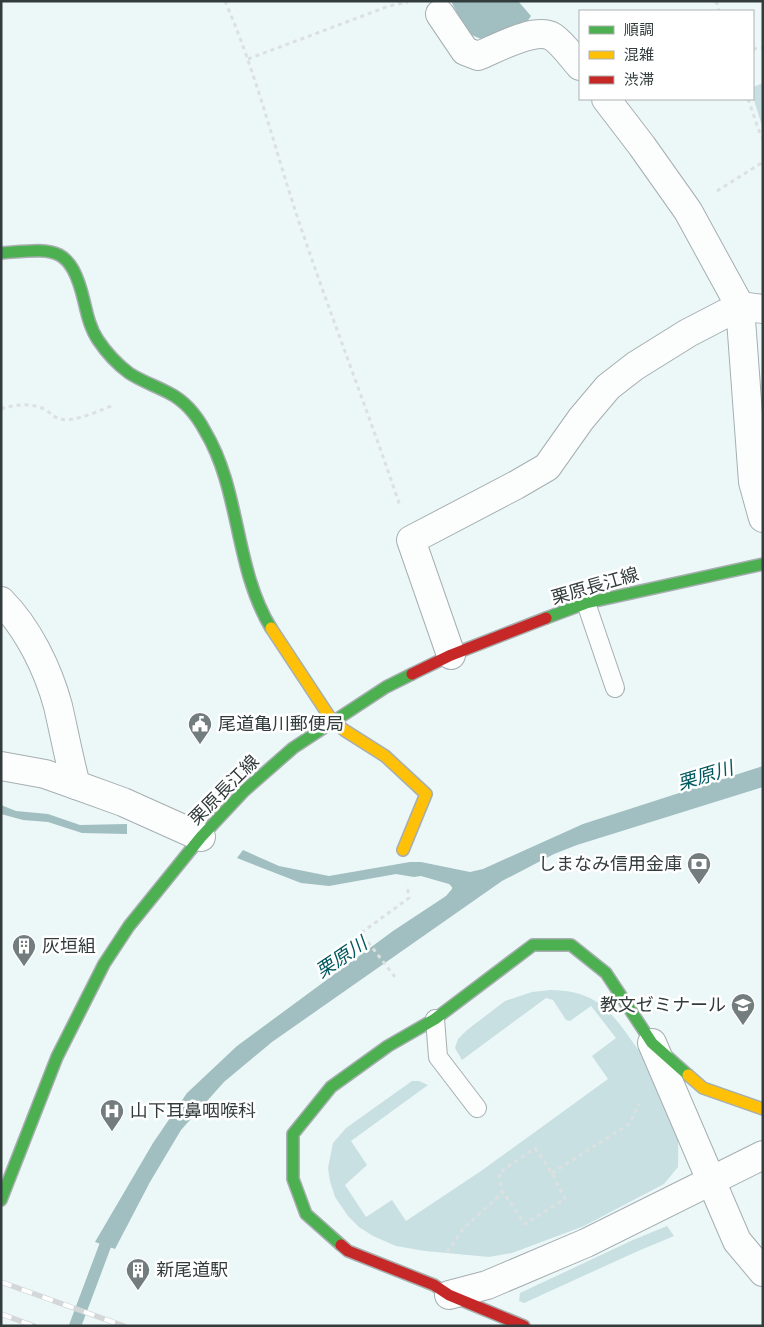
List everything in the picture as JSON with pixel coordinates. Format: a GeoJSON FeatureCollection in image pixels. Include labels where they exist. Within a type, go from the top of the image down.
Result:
{"type":"FeatureCollection","features":[{"type":"Feature","properties":{"kind":"street"},"geometry":{"type":"LineString","coordinates":[[440,14],[465,50],[471,54],[478,56],[533,34],[543,33],[553,37],[579,65]]}},
{"type":"Feature","properties":{"kind":"street"},"geometry":{"type":"LineString","coordinates":[[607,100],[688,211],[751,308],[753,482],[763,518]]}},
{"type":"Feature","properties":{"kind":"street"},"geometry":{"type":"LineString","coordinates":[[1,253],[48,250],[64,256],[76,270],[87,318],[95,336],[108,353],[122,368],[177,398],[190,409],[210,439],[219,459],[235,512],[244,560],[256,600],[268,624],[333,722],[380,752],[426,794],[403,850]]}},
{"type":"Feature","properties":{"kind":"street"},"geometry":{"type":"LineString","coordinates":[[450,654],[411,540],[516,486],[547,467],[581,419],[622,375],[688,333],[751,308]]}},
{"type":"Feature","properties":{"kind":"street","name":"栗原長江線"},"geometry":{"type":"LineString","coordinates":[[3,1187],[57,1057],[104,964],[129,926],[201,837],[244,791],[293,748],[386,687],[450,654],[586,603],[763,564]]}},
{"type":"Feature","properties":{"kind":"street"},"geometry":{"type":"LineString","coordinates":[[1,601],[20,624],[34,647],[50,683],[57,704],[76,785]]}},
{"type":"Feature","properties":{"kind":"street"},"geometry":{"type":"LineString","coordinates":[[1,766],[45,774],[76,785],[123,802],[201,837]]}},
{"type":"Feature","properties":{"kind":"street"},"geometry":{"type":"LineString","coordinates":[[524,1326],[449,1296],[434,1285],[348,1251],[306,1214],[293,1179],[294,1134],[331,1087],[388,1046],[435,1019],[533,945],[571,945],[606,973],[652,1043],[686,1124],[713,1181],[737,1241],[763,1272]]}},
{"type":"Feature","properties":{"kind":"street"},"geometry":{"type":"LineString","coordinates":[[652,1043],[703,1088],[763,1109]]}},
{"type":"Feature","properties":{"kind":"street"},"geometry":{"type":"LineString","coordinates":[[449,1296],[487,1285],[586,1243],[763,1155]]}},
{"type":"Feature","properties":{"kind":"lane"},"geometry":{"type":"LineString","coordinates":[[586,603],[615,688]]}},
{"type":"Feature","properties":{"kind":"lane"},"geometry":{"type":"LineString","coordinates":[[435,1019],[438,1056]]}},
{"type":"Feature","properties":{"kind":"lane"},"geometry":{"type":"LineString","coordinates":[[408,1034],[438,1056],[477,1108]]}},
{"type":"Feature","properties":{"kind":"path"},"geometry":{"type":"LineString","coordinates":[[225,1],[248,59],[296,212],[337,331],[376,433],[411,540]]}},
{"type":"Feature","properties":{"kind":"path"},"geometry":{"type":"LineString","coordinates":[[248,59],[389,6],[409,2],[430,6],[440,14]]}},
{"type":"Feature","properties":{"kind":"path"},"geometry":{"type":"LineString","coordinates":[[748,100],[763,139]]}},
{"type":"Feature","properties":{"kind":"path"},"geometry":{"type":"LineString","coordinates":[[688,211],[763,162]]}},
{"type":"Feature","properties":{"kind":"path"},"geometry":{"type":"LineString","coordinates":[[1,409],[22,404],[34,405],[45,409],[62,420],[72,419],[142,396],[152,386]]}},
{"type":"Feature","properties":{"kind":"path"},"geometry":{"type":"LineString","coordinates":[[395,977],[361,933],[409,898],[406,880]]}},
{"type":"Feature","properties":{"kind":"path"},"geometry":{"type":"LineString","coordinates":[[552,1173],[629,1124],[643,1098]]}},
{"type":"Feature","properties":{"kind":"path"},"geometry":{"type":"LineString","coordinates":[[535,1148],[552,1173],[565,1199],[525,1224],[501,1189],[499,1173],[535,1148]]}},
{"type":"Feature","properties":{"kind":"path"},"geometry":{"type":"LineString","coordinates":[[447,1252],[464,1228],[503,1192]]}},
{"type":"Feature","properties":{"kind":"shaded area"},"geometry":{"type":"Polygon","coordinates":[[[451,1],[518,1],[531,16],[527,22],[481,39],[467,33],[451,1]]]}},
{"type":"Feature","properties":{"kind":"shaded area"},"geometry":{"type":"Polygon","coordinates":[[[763,83],[763,129],[754,100],[754,87],[763,83]]]}},
{"type":"Feature","properties":{"kind":"shaded area"},"geometry":{"type":"Polygon","coordinates":[[[763,766],[763,787],[577,845],[554,854],[502,881],[272,1042],[224,1082],[181,1130],[150,1182],[115,1249],[95,1242],[153,1143],[187,1093],[237,1046],[393,931],[446,896],[452,889],[449,884],[421,876],[414,877],[396,874],[329,886],[301,883],[237,858],[243,850],[279,866],[329,876],[410,862],[421,862],[470,872],[483,869],[583,824],[763,766]]]}},
{"type":"Feature","properties":{"kind":"shaded area"},"geometry":{"type":"Polygon","coordinates":[[[1,805],[16,811],[48,814],[80,825],[127,824],[127,834],[82,833],[48,822],[23,820],[1,814],[1,805]]]}},
{"type":"Feature","properties":{"kind":"shaded area"},"geometry":{"type":"Polygon","coordinates":[[[551,990],[586,996],[604,1007],[637,1048],[675,1125],[678,1141],[678,1167],[664,1184],[584,1226],[512,1253],[489,1257],[425,1251],[396,1246],[373,1236],[359,1227],[348,1216],[335,1197],[330,1181],[328,1168],[333,1143],[346,1128],[412,1081],[419,1081],[428,1085],[351,1141],[367,1165],[345,1185],[366,1217],[392,1200],[406,1221],[481,1171],[608,1079],[592,1056],[616,1038],[591,1006],[570,1021],[566,1020],[553,1000],[546,998],[462,1060],[455,1048],[458,1039],[467,1030],[505,1001],[532,992],[551,990]]]}},
{"type":"Feature","properties":{"kind":"shaded area"},"geometry":{"type":"Polygon","coordinates":[[[667,1226],[674,1236],[524,1303],[519,1301],[520,1293],[667,1226]]]}},
{"type":"Feature","properties":{"kind":"waterway","name":"栗原川"},"geometry":{"type":"LineString","coordinates":[[75,1326],[105,1246],[112,1233]]}},
{"type":"Feature","properties":{"kind":"railway"},"geometry":{"type":"LineString","coordinates":[[1,1282],[124,1326]]}},
{"type":"Feature","properties":{"kind":"railway"},"geometry":{"type":"LineString","coordinates":[[1,1314],[34,1326]]}},
{"type":"Feature","properties":{"kind":"traffic: fast"},"geometry":{"type":"LineString","coordinates":[[1,253],[46,251],[57,254],[65,259],[79,282],[93,331],[108,353],[120,366],[138,379],[180,400],[198,420],[217,454],[232,504],[250,580],[271,628]]}},
{"type":"Feature","properties":{"kind":"traffic: fast"},"geometry":{"type":"LineString","coordinates":[[546,618],[586,603],[763,564]]}},
{"type":"Feature","properties":{"kind":"traffic: fast"},"geometry":{"type":"LineString","coordinates":[[1,1200],[57,1057],[104,964],[129,926],[201,837],[244,791],[293,748],[386,687],[412,674]]}},
{"type":"Feature","properties":{"kind":"traffic: fast"},"geometry":{"type":"LineString","coordinates":[[341,1245],[306,1214],[293,1179],[293,1134],[331,1087],[388,1046],[435,1019],[533,945],[571,945],[606,973],[652,1043],[688,1075]]}},
{"type":"Feature","properties":{"kind":"traffic: slow"},"geometry":{"type":"LineString","coordinates":[[271,628],[331,719],[344,730],[385,756],[426,794],[403,850]]}},
{"type":"Feature","properties":{"kind":"traffic: slow"},"geometry":{"type":"LineString","coordinates":[[688,1075],[703,1088],[763,1109]]}},
{"type":"Feature","properties":{"kind":"traffic: jam"},"geometry":{"type":"LineString","coordinates":[[412,674],[451,655],[546,618]]}},
{"type":"Feature","properties":{"kind":"traffic: jam"},"geometry":{"type":"LineString","coordinates":[[341,1245],[348,1251],[434,1285],[449,1295],[524,1326]]}},
{"type":"Feature","properties":{"kind":"place","name":"尾道亀川郵便局"},"geometry":{"type":"Point","coordinates":[200,745]}},
{"type":"Feature","properties":{"kind":"place","name":"しまなみ信用金庫"},"geometry":{"type":"Point","coordinates":[699,885]}},
{"type":"Feature","properties":{"kind":"place","name":"灰垣組"},"geometry":{"type":"Point","coordinates":[24,967]}},
{"type":"Feature","properties":{"kind":"place","name":"教文ゼミナール"},"geometry":{"type":"Point","coordinates":[743,1026]}},
{"type":"Feature","properties":{"kind":"place","name":"山下耳鼻咽喉科"},"geometry":{"type":"Point","coordinates":[112,1132]}},
{"type":"Feature","properties":{"kind":"place","name":"新尾道駅"},"geometry":{"type":"Point","coordinates":[138,1291]}}]}
